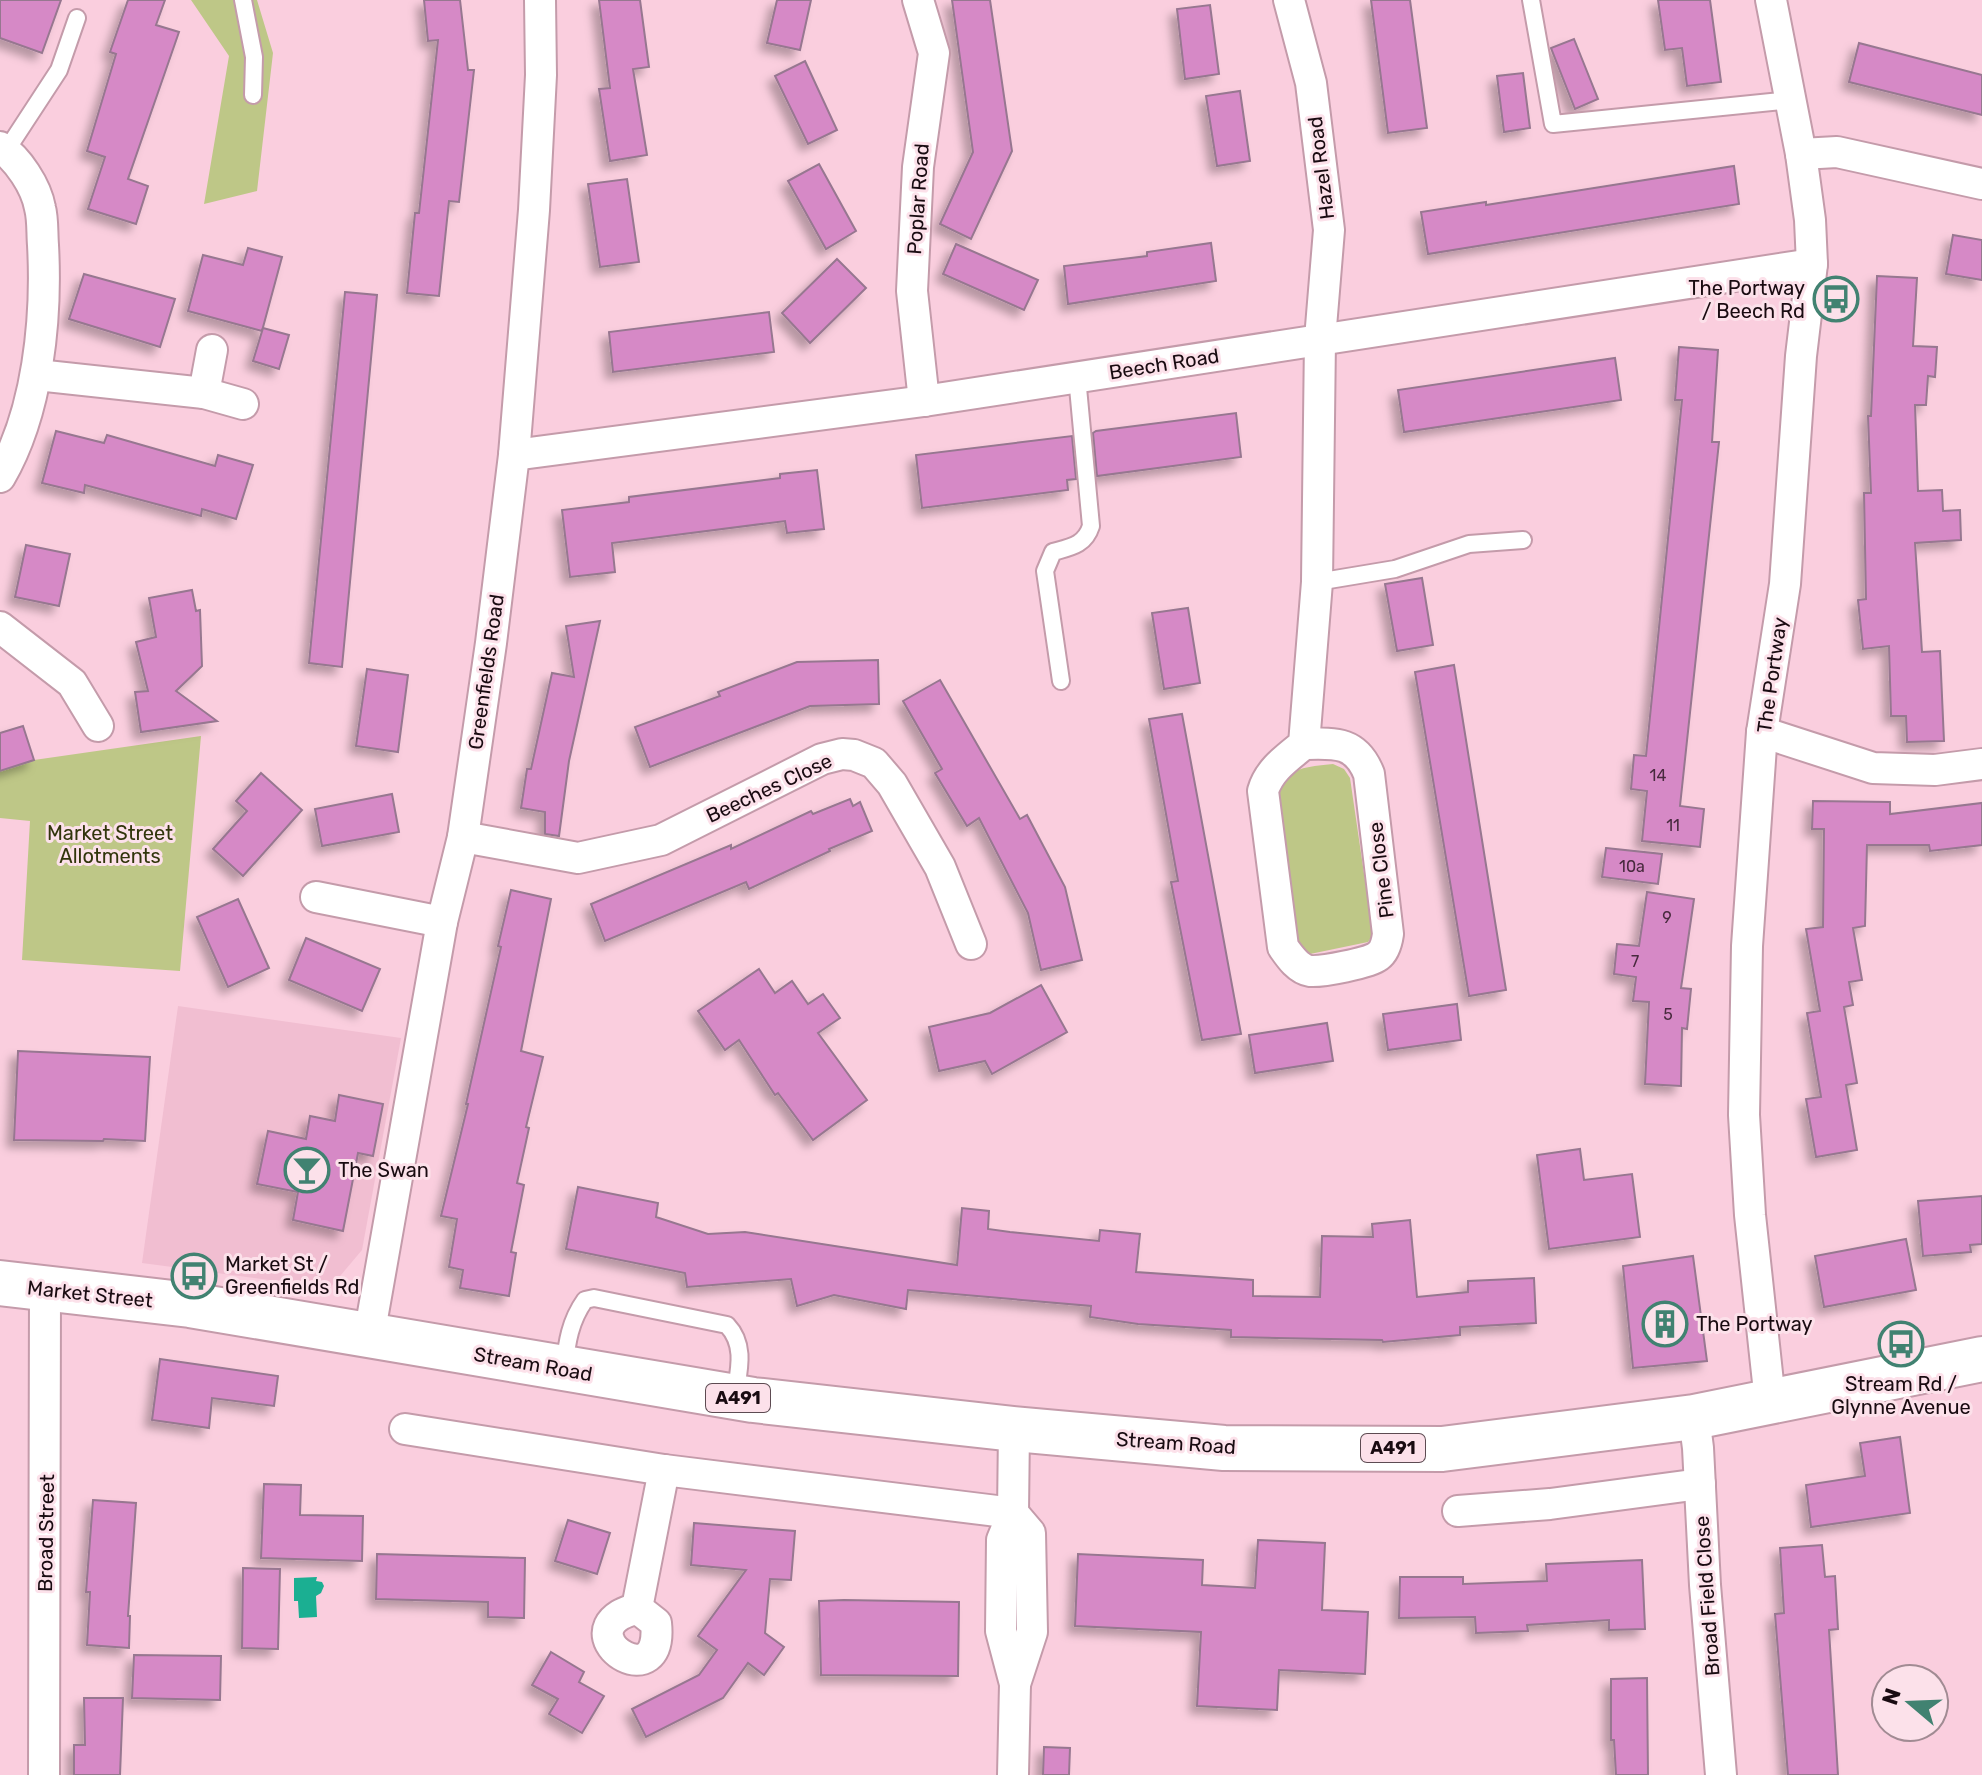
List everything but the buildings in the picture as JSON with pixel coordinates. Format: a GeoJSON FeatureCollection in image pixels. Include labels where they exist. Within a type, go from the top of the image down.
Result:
{"type":"FeatureCollection","features":[{"type":"Feature","properties":{"kind":"highway","name":"Market Street"},"geometry":{"type":"LineString","coordinates":[[0,1283],[190,1305],[369,1336]]}},
{"type":"Feature","properties":{"kind":"highway","name":"Stream Road"},"geometry":{"type":"LineString","coordinates":[[369,1336],[735,1397],[1014,1429],[1224,1448],[1442,1449],[1694,1417],[1982,1359]]}},
{"type":"Feature","properties":{"kind":"street","name":"Greenfields Road"},"geometry":{"type":"LineString","coordinates":[[369,1336],[442,922],[463,837],[514,455],[540,90],[540,0]]}},
{"type":"Feature","properties":{"kind":"street","name":"Poplar Road"},"geometry":{"type":"LineString","coordinates":[[918,0],[934,53],[918,167],[912,291],[924,401]]}},
{"type":"Feature","properties":{"kind":"street","name":"Hazel Road"},"geometry":{"type":"LineString","coordinates":[[1289,0],[1311,83],[1329,230],[1320,339]]}},
{"type":"Feature","properties":{"kind":"street","name":"The Portway"},"geometry":{"type":"LineString","coordinates":[[1770,1401],[1750,1215],[1744,1115],[1747,946],[1762,732],[1785,584],[1801,356],[1812,264],[1801,154],[1771,0]]}},
{"type":"Feature","properties":{"kind":"street"},"geometry":{"type":"LineString","coordinates":[[0,477],[11,458],[37,375],[44,270],[40,207],[28,178],[3,149]]}},
{"type":"Feature","properties":{"kind":"street"},"geometry":{"type":"LineString","coordinates":[[1801,154],[1837,152],[1982,184]]}},
{"type":"Feature","properties":{"kind":"street","name":"Beech Road"},"geometry":{"type":"LineString","coordinates":[[514,455],[924,401],[1812,264]]}},
{"type":"Feature","properties":{"kind":"street"},"geometry":{"type":"LineString","coordinates":[[1304,744],[1317,582],[1320,339]]}},
{"type":"Feature","properties":{"kind":"street"},"geometry":{"type":"LineString","coordinates":[[204,393],[212,350]]}},
{"type":"Feature","properties":{"kind":"street"},"geometry":{"type":"LineString","coordinates":[[37,375],[204,393],[243,404]]}},
{"type":"Feature","properties":{"kind":"street"},"geometry":{"type":"LineString","coordinates":[[0,627],[72,683],[98,726]]}},
{"type":"Feature","properties":{"kind":"street"},"geometry":{"type":"LineString","coordinates":[[1762,732],[1873,768],[1935,770],[1982,764]]}},
{"type":"Feature","properties":{"kind":"street","name":"Pine Close"},"geometry":{"type":"LineString","coordinates":[[1336,743],[1363,760],[1369,774],[1388,934],[1378,957],[1309,971],[1294,962],[1283,947],[1263,791],[1274,769],[1304,744],[1336,743]]}},
{"type":"Feature","properties":{"kind":"street","name":"Beeches Close"},"geometry":{"type":"LineString","coordinates":[[463,837],[578,858],[661,840],[822,759],[842,754],[854,755],[874,763],[892,784],[940,867],[971,944]]}},
{"type":"Feature","properties":{"kind":"street"},"geometry":{"type":"LineString","coordinates":[[316,897],[442,922]]}},
{"type":"Feature","properties":{"kind":"street","name":"Broad Street"},"geometry":{"type":"LineString","coordinates":[[44,1775],[45,1290]]}},
{"type":"Feature","properties":{"kind":"street","name":"Broad Field Close"},"geometry":{"type":"LineString","coordinates":[[1694,1417],[1721,1775]]}},
{"type":"Feature","properties":{"kind":"street"},"geometry":{"type":"LineString","coordinates":[[405,1429],[664,1470],[1013,1513]]}},
{"type":"Feature","properties":{"kind":"street"},"geometry":{"type":"LineString","coordinates":[[1013,1775],[1015,1684],[1001,1631],[1002,1540],[1013,1513],[1014,1429]]}},
{"type":"Feature","properties":{"kind":"street"},"geometry":{"type":"LineString","coordinates":[[637,1608],[664,1470]]}},
{"type":"Feature","properties":{"kind":"street"},"geometry":{"type":"LineString","coordinates":[[1458,1511],[1550,1504],[1700,1484]]}},
{"type":"Feature","properties":{"kind":"lane"},"geometry":{"type":"LineString","coordinates":[[243,0],[254,57],[253,95]]}},
{"type":"Feature","properties":{"kind":"lane"},"geometry":{"type":"LineString","coordinates":[[1531,0],[1553,124],[1791,100]]}},
{"type":"Feature","properties":{"kind":"lane"},"geometry":{"type":"LineString","coordinates":[[3,149],[59,70],[77,18]]}},
{"type":"Feature","properties":{"kind":"lane"},"geometry":{"type":"LineString","coordinates":[[1061,681],[1045,571],[1053,552],[1081,544],[1091,526],[1077,377]]}},
{"type":"Feature","properties":{"kind":"lane"},"geometry":{"type":"LineString","coordinates":[[1317,582],[1395,569],[1469,544],[1523,540]]}},
{"type":"Feature","properties":{"kind":"lane"},"geometry":{"type":"LineString","coordinates":[[564,1369],[574,1315],[585,1300],[594,1298],[727,1325],[740,1344],[735,1397]]}},
{"type":"Feature","properties":{"kind":"shaded area"},"geometry":{"type":"Polygon","coordinates":[[[178,1006],[401,1038],[362,1250],[330,1288],[142,1263],[178,1006]]]}},
{"type":"Feature","properties":{"kind":"shaded area"},"geometry":{"type":"Polygon","coordinates":[[[317,1577],[316,1581],[324,1586],[316,1596],[317,1617],[299,1618],[298,1601],[294,1601],[294,1578],[317,1577]]]}},
{"type":"Feature","properties":{"kind":"green space"},"geometry":{"type":"Polygon","coordinates":[[[191,0],[257,0],[273,53],[257,191],[204,204],[229,56],[191,0]]]}},
{"type":"Feature","properties":{"kind":"green space","name":"Market Street Allotments"},"geometry":{"type":"Polygon","coordinates":[[[201,736],[180,971],[22,960],[30,821],[0,818],[0,771],[34,760],[201,736]]]}},
{"type":"Feature","properties":{"kind":"green space"},"geometry":{"type":"Polygon","coordinates":[[[1333,764],[1344,769],[1350,778],[1373,935],[1368,942],[1310,954],[1303,953],[1296,942],[1274,789],[1293,772],[1333,764]]]}},
{"type":"Feature","properties":{"kind":"place","name":"The Portway / Beech Rd"},"geometry":{"type":"Point","coordinates":[1836,299]}},
{"type":"Feature","properties":{"kind":"place","name":"The Swan"},"geometry":{"type":"Point","coordinates":[307,1170]}},
{"type":"Feature","properties":{"kind":"place","name":"Market St / Greenfields Rd"},"geometry":{"type":"Point","coordinates":[194,1276]}},
{"type":"Feature","properties":{"kind":"place","name":"The Portway"},"geometry":{"type":"Point","coordinates":[1665,1324]}},
{"type":"Feature","properties":{"kind":"place","name":"Stream Rd / Glynne Avenue"},"geometry":{"type":"Point","coordinates":[1901,1344]}}]}
